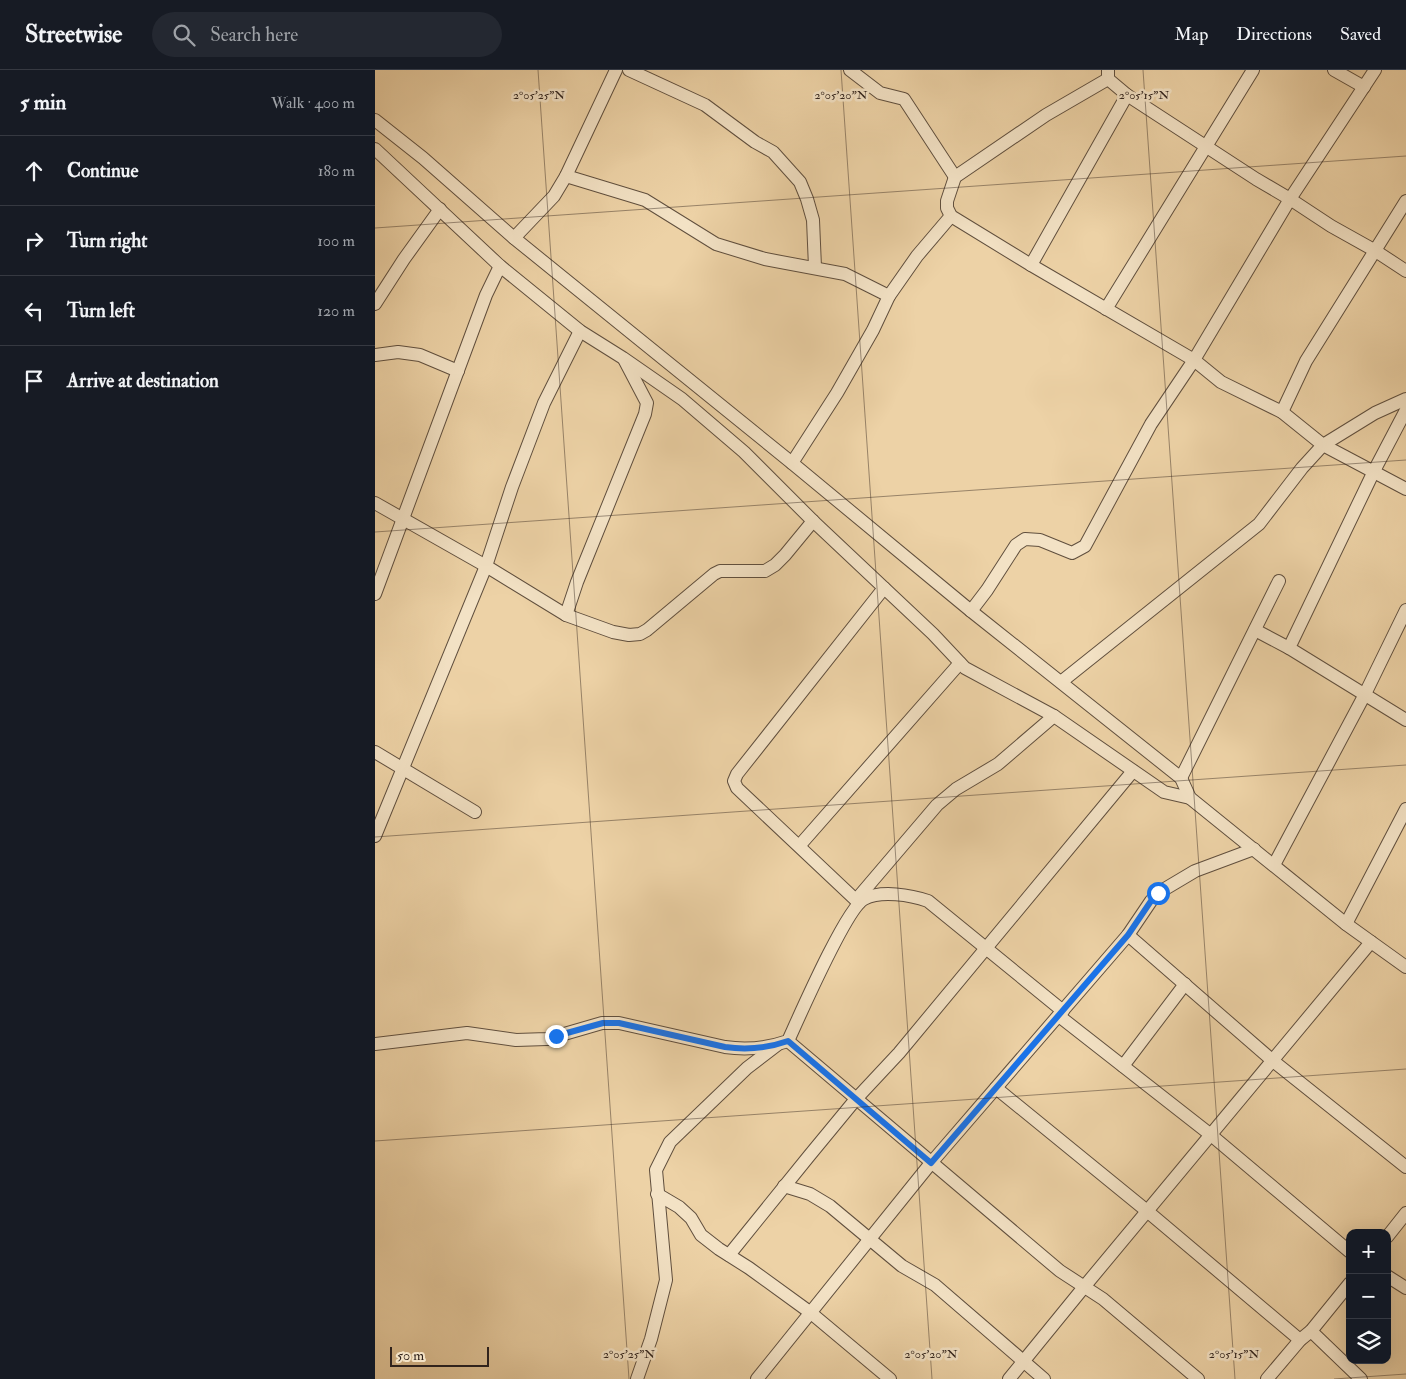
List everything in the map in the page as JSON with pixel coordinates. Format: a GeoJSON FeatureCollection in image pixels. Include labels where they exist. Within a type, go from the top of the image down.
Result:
{"type":"FeatureCollection","features":[{"type":"Feature","properties":{"kind":"street"},"geometry":{"type":"LineString","coordinates":[[514,238],[554,196],[566,176],[615,70]]}},
{"type":"Feature","properties":{"kind":"street"},"geometry":{"type":"LineString","coordinates":[[629,70],[705,104],[755,142],[773,152],[800,182],[807,199],[813,220],[815,267]]}},
{"type":"Feature","properties":{"kind":"street"},"geometry":{"type":"LineString","coordinates":[[850,70],[880,93],[905,99],[955,176]]}},
{"type":"Feature","properties":{"kind":"street"},"geometry":{"type":"LineString","coordinates":[[1106,309],[1253,70]]}},
{"type":"Feature","properties":{"kind":"street"},"geometry":{"type":"LineString","coordinates":[[1334,70],[1364,87]]}},
{"type":"Feature","properties":{"kind":"street"},"geometry":{"type":"LineString","coordinates":[[971,611],[1017,544],[1025,539],[1040,540],[1072,553],[1085,546],[1151,424],[1194,360],[1291,199],[1375,70]]}},
{"type":"Feature","properties":{"kind":"street"},"geometry":{"type":"LineString","coordinates":[[1406,271],[1374,250],[1331,226],[1127,96],[1108,74],[955,176],[947,201],[947,208],[951,216],[1194,360],[1221,382],[1282,412],[1323,445],[1406,489]]}},
{"type":"Feature","properties":{"kind":"street"},"geometry":{"type":"LineString","coordinates":[[1031,265],[1127,96]]}},
{"type":"Feature","properties":{"kind":"street"},"geometry":{"type":"LineString","coordinates":[[375,120],[423,158],[514,238],[971,611],[1181,778],[1190,798]]}},
{"type":"Feature","properties":{"kind":"street"},"geometry":{"type":"LineString","coordinates":[[375,149],[500,266],[580,331],[683,399],[744,452],[813,521],[933,634],[965,668],[1054,716],[1164,792],[1190,798],[1346,924],[1406,967]]}},
{"type":"Feature","properties":{"kind":"street"},"geometry":{"type":"LineString","coordinates":[[566,176],[645,200],[716,244],[765,259],[845,274],[889,296]]}},
{"type":"Feature","properties":{"kind":"street"},"geometry":{"type":"LineString","coordinates":[[1282,412],[1306,361],[1406,201]]}},
{"type":"Feature","properties":{"kind":"street"},"geometry":{"type":"LineString","coordinates":[[375,304],[404,259],[440,210]]}},
{"type":"Feature","properties":{"kind":"street"},"geometry":{"type":"LineString","coordinates":[[792,463],[855,362],[889,296],[917,256],[951,216]]}},
{"type":"Feature","properties":{"kind":"street"},"geometry":{"type":"LineString","coordinates":[[375,594],[486,295],[500,266]]}},
{"type":"Feature","properties":{"kind":"street"},"geometry":{"type":"LineString","coordinates":[[375,836],[485,566],[544,403],[580,331]]}},
{"type":"Feature","properties":{"kind":"street"},"geometry":{"type":"LineString","coordinates":[[375,355],[398,352],[420,355],[458,371]]}},
{"type":"Feature","properties":{"kind":"street"},"geometry":{"type":"LineString","coordinates":[[566,615],[577,582],[645,414],[647,403],[623,358]]}},
{"type":"Feature","properties":{"kind":"street"},"geometry":{"type":"LineString","coordinates":[[1061,682],[1259,524],[1302,468],[1323,445],[1375,413],[1406,399]]}},
{"type":"Feature","properties":{"kind":"street"},"geometry":{"type":"LineString","coordinates":[[1289,648],[1374,471],[1406,410]]}},
{"type":"Feature","properties":{"kind":"street"},"geometry":{"type":"LineString","coordinates":[[375,503],[566,615],[613,632],[629,635],[640,634],[647,630],[719,571],[765,571],[775,565],[813,521]]}},
{"type":"Feature","properties":{"kind":"street"},"geometry":{"type":"LineString","coordinates":[[1181,778],[1279,581]]}},
{"type":"Feature","properties":{"kind":"street"},"geometry":{"type":"LineString","coordinates":[[857,901],[800,845],[737,788],[734,781],[737,774],[884,588]]}},
{"type":"Feature","properties":{"kind":"street"},"geometry":{"type":"LineString","coordinates":[[1274,865],[1364,696],[1406,610]]}},
{"type":"Feature","properties":{"kind":"street"},"geometry":{"type":"LineString","coordinates":[[1255,630],[1289,648],[1364,696],[1406,720]]}},
{"type":"Feature","properties":{"kind":"street"},"geometry":{"type":"LineString","coordinates":[[800,845],[960,663]]}},
{"type":"Feature","properties":{"kind":"street"},"geometry":{"type":"LineString","coordinates":[[637,1379],[651,1339],[665,1280],[656,1170],[670,1142],[747,1068],[782,1043],[857,901],[937,805],[956,789],[998,764],[1054,716]]}},
{"type":"Feature","properties":{"kind":"street"},"geometry":{"type":"LineString","coordinates":[[375,752],[475,812]]}},
{"type":"Feature","properties":{"kind":"street"},"geometry":{"type":"LineString","coordinates":[[729,1255],[856,1099],[899,1053],[985,947],[1133,771]]}},
{"type":"Feature","properties":{"kind":"street"},"geometry":{"type":"LineString","coordinates":[[1346,924],[1406,809]]}},
{"type":"Feature","properties":{"kind":"street"},"geometry":{"type":"LineString","coordinates":[[757,1379],[931,1163],[1128,935],[1158,893],[1195,871],[1254,849]]}},
{"type":"Feature","properties":{"kind":"street"},"geometry":{"type":"LineString","coordinates":[[857,901],[872,896],[903,895],[915,896],[928,901],[985,947],[1123,1066],[1211,1135],[1346,1249]]}},
{"type":"Feature","properties":{"kind":"street"},"geometry":{"type":"LineString","coordinates":[[1128,935],[1273,1060],[1406,1167]]}},
{"type":"Feature","properties":{"kind":"street"},"geometry":{"type":"LineString","coordinates":[[1009,1379],[1371,942]]}},
{"type":"Feature","properties":{"kind":"street"},"geometry":{"type":"LineString","coordinates":[[1123,1066],[1185,984]]}},
{"type":"Feature","properties":{"kind":"street"},"geometry":{"type":"LineString","coordinates":[[375,1044],[467,1033],[516,1040],[547,1039],[603,1023],[619,1023],[740,1049],[782,1043],[856,1099],[1060,1271],[1103,1299],[1198,1379]]}},
{"type":"Feature","properties":{"kind":"street"},"geometry":{"type":"LineString","coordinates":[[996,1088],[1147,1211],[1300,1340]]}},
{"type":"Feature","properties":{"kind":"street"},"geometry":{"type":"LineString","coordinates":[[784,1186],[809,1194],[830,1206],[871,1238],[902,1266],[935,1285],[1044,1379]]}},
{"type":"Feature","properties":{"kind":"street"},"geometry":{"type":"LineString","coordinates":[[657,1194],[679,1207],[691,1218],[701,1235],[811,1313],[889,1379]]}},
{"type":"Feature","properties":{"kind":"street"},"geometry":{"type":"LineString","coordinates":[[1391,1232],[1406,1214]]}},
{"type":"Feature","properties":{"kind":"street"},"geometry":{"type":"LineString","coordinates":[[1391,1279],[1406,1288]]}},
{"type":"Feature","properties":{"kind":"street"},"geometry":{"type":"LineString","coordinates":[[1267,1379],[1300,1340],[1311,1331],[1346,1288]]}},
{"type":"Feature","properties":{"kind":"street"},"geometry":{"type":"LineString","coordinates":[[1311,1331],[1361,1379]]}},
{"type":"Feature","properties":{"kind":"route"},"geometry":{"type":"LineString","coordinates":[[556,1036],[588,1026],[603,1023],[619,1023],[740,1049],[777,1045],[788,1041],[931,1163],[1128,935],[1158,893]]}}]}
